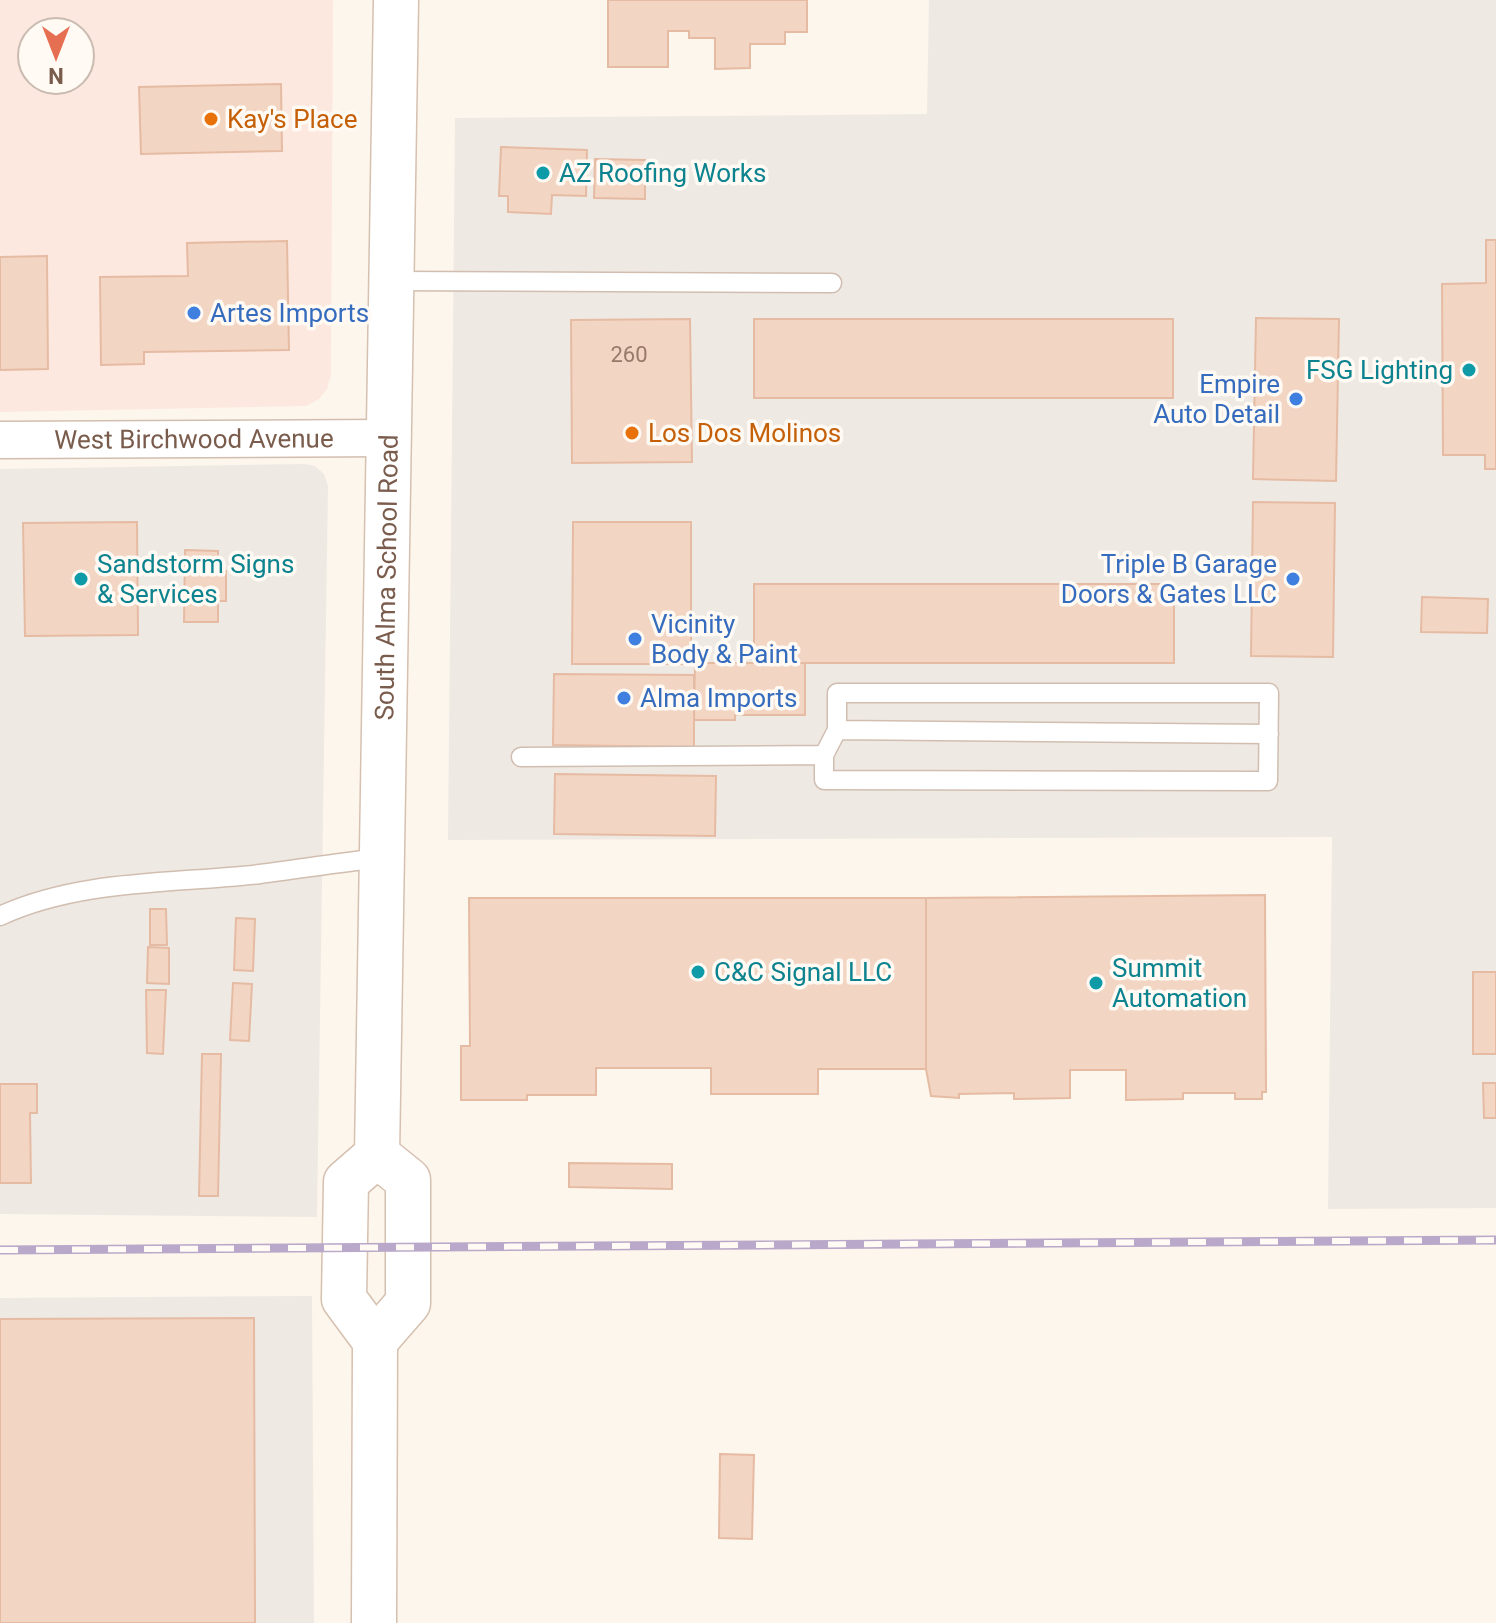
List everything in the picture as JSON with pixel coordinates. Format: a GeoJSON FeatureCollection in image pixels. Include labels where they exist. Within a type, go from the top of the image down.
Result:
{"type":"FeatureCollection","features":[{"type":"Feature","properties":{"kind":"main road","name":"South Alma School Road"},"geometry":{"type":"LineString","coordinates":[[377,1155],[396,0]]}},
{"type":"Feature","properties":{"kind":"main road"},"geometry":{"type":"LineString","coordinates":[[374,1623],[375,1341],[344,1299],[346,1182],[377,1155],[408,1180],[408,1303],[375,1341]]}},
{"type":"Feature","properties":{"kind":"street","name":"West Birchwood Avenue"},"geometry":{"type":"LineString","coordinates":[[0,440],[388,438]]}},
{"type":"Feature","properties":{"kind":"lane"},"geometry":{"type":"LineString","coordinates":[[391,281],[832,283]]}},
{"type":"Feature","properties":{"kind":"lane"},"geometry":{"type":"LineString","coordinates":[[837,693],[1269,693],[1269,734],[1268,781],[824,780],[824,755],[837,730],[837,693]]}},
{"type":"Feature","properties":{"kind":"lane"},"geometry":{"type":"LineString","coordinates":[[837,730],[1269,734]]}},
{"type":"Feature","properties":{"kind":"lane"},"geometry":{"type":"LineString","coordinates":[[521,757],[824,755]]}},
{"type":"Feature","properties":{"kind":"lane"},"geometry":{"type":"LineString","coordinates":[[0,916],[39,900],[140,883],[260,874],[382,858]]}},
{"type":"Feature","properties":{"kind":"shaded area"},"geometry":{"type":"Polygon","coordinates":[[[0,0],[333,0],[331,374],[327,389],[319,399],[306,406],[0,412],[0,0]]]}},
{"type":"Feature","properties":{"kind":"shaded area"},"geometry":{"type":"Polygon","coordinates":[[[929,0],[1496,0],[1496,1208],[1328,1209],[1332,837],[448,840],[455,118],[927,114],[929,0]]]}},
{"type":"Feature","properties":{"kind":"shaded area"},"geometry":{"type":"Polygon","coordinates":[[[315,466],[324,474],[328,486],[317,1217],[0,1214],[0,469],[315,466]]]}},
{"type":"Feature","properties":{"kind":"shaded area"},"geometry":{"type":"Polygon","coordinates":[[[312,1296],[314,1623],[0,1623],[0,1298],[312,1296]]]}},
{"type":"Feature","properties":{"kind":"building"},"geometry":{"type":"Polygon","coordinates":[[[608,0],[807,0],[807,32],[785,32],[785,44],[750,44],[750,68],[715,69],[715,38],[689,38],[689,31],[668,31],[668,67],[608,67],[608,0]]]}},
{"type":"Feature","properties":{"kind":"building","name":"Kay's Place"},"geometry":{"type":"Polygon","coordinates":[[[281,84],[282,151],[141,154],[139,87],[281,84]]]}},
{"type":"Feature","properties":{"kind":"building","name":"AZ Roofing Works"},"geometry":{"type":"Polygon","coordinates":[[[501,147],[587,150],[586,196],[552,195],[551,214],[508,212],[508,196],[499,196],[501,147]]]}},
{"type":"Feature","properties":{"kind":"building"},"geometry":{"type":"Polygon","coordinates":[[[595,159],[645,160],[645,199],[594,198],[595,159]]]}},
{"type":"Feature","properties":{"kind":"building","name":"FSG Lighting"},"geometry":{"type":"Polygon","coordinates":[[[1486,240],[1496,240],[1496,469],[1485,469],[1485,455],[1443,455],[1442,284],[1486,283],[1486,240]]]}},
{"type":"Feature","properties":{"kind":"building","name":"Artes Imports"},"geometry":{"type":"Polygon","coordinates":[[[287,241],[289,350],[144,352],[144,364],[101,365],[100,277],[188,276],[187,243],[287,241]]]}},
{"type":"Feature","properties":{"kind":"building"},"geometry":{"type":"Polygon","coordinates":[[[47,256],[48,369],[0,370],[0,257],[47,256]]]}},
{"type":"Feature","properties":{"kind":"building","name":"Empire Auto Detail"},"geometry":{"type":"Polygon","coordinates":[[[1256,318],[1339,319],[1336,481],[1253,479],[1256,318]]]}},
{"type":"Feature","properties":{"kind":"building"},"geometry":{"type":"Polygon","coordinates":[[[690,319],[692,462],[572,463],[571,320],[690,319]]]}},
{"type":"Feature","properties":{"kind":"building"},"geometry":{"type":"Polygon","coordinates":[[[754,319],[1173,319],[1173,398],[754,398],[754,319]]]}},
{"type":"Feature","properties":{"kind":"building","name":"Triple B Garage Doors & Gates LLC"},"geometry":{"type":"Polygon","coordinates":[[[1253,502],[1335,503],[1333,657],[1251,656],[1253,502]]]}},
{"type":"Feature","properties":{"kind":"building","name":"Sandstorm Signs & Services"},"geometry":{"type":"Polygon","coordinates":[[[137,522],[138,635],[25,636],[23,523],[137,522]]]}},
{"type":"Feature","properties":{"kind":"building"},"geometry":{"type":"Polygon","coordinates":[[[573,522],[691,522],[691,664],[572,664],[573,522]]]}},
{"type":"Feature","properties":{"kind":"building"},"geometry":{"type":"Polygon","coordinates":[[[185,550],[218,551],[218,571],[226,571],[226,601],[218,601],[218,622],[184,622],[185,550]]]}},
{"type":"Feature","properties":{"kind":"building"},"geometry":{"type":"Polygon","coordinates":[[[754,584],[1174,584],[1174,663],[754,663],[754,584]]]}},
{"type":"Feature","properties":{"kind":"building"},"geometry":{"type":"Polygon","coordinates":[[[1422,597],[1488,599],[1487,633],[1421,632],[1422,597]]]}},
{"type":"Feature","properties":{"kind":"building"},"geometry":{"type":"Polygon","coordinates":[[[695,663],[805,663],[805,715],[735,715],[735,720],[694,720],[695,663]]]}},
{"type":"Feature","properties":{"kind":"building","name":"Alma Imports"},"geometry":{"type":"Polygon","coordinates":[[[554,674],[694,675],[694,747],[553,745],[554,674]]]}},
{"type":"Feature","properties":{"kind":"building"},"geometry":{"type":"Polygon","coordinates":[[[555,774],[716,776],[715,836],[554,834],[555,774]]]}},
{"type":"Feature","properties":{"kind":"building","name":"Summit Automation"},"geometry":{"type":"Polygon","coordinates":[[[1265,895],[1266,1092],[1262,1092],[1262,1099],[1235,1099],[1235,1093],[1183,1093],[1183,1099],[1126,1100],[1126,1070],[1070,1070],[1070,1098],[1014,1099],[1014,1093],[959,1094],[959,1098],[931,1096],[926,1069],[926,898],[1265,895]]]}},
{"type":"Feature","properties":{"kind":"building","name":"C&C Signal LLC"},"geometry":{"type":"Polygon","coordinates":[[[469,898],[926,898],[926,1069],[818,1069],[818,1094],[711,1094],[711,1068],[596,1068],[596,1095],[527,1095],[527,1100],[461,1100],[461,1046],[470,1046],[469,898]]]}},
{"type":"Feature","properties":{"kind":"building"},"geometry":{"type":"Polygon","coordinates":[[[150,909],[166,909],[167,945],[150,945],[150,909]]]}},
{"type":"Feature","properties":{"kind":"building"},"geometry":{"type":"Polygon","coordinates":[[[236,918],[255,919],[253,971],[234,970],[236,918]]]}},
{"type":"Feature","properties":{"kind":"building"},"geometry":{"type":"Polygon","coordinates":[[[148,947],[169,948],[169,984],[147,983],[148,947]]]}},
{"type":"Feature","properties":{"kind":"building"},"geometry":{"type":"Polygon","coordinates":[[[1473,972],[1496,972],[1496,1054],[1473,1054],[1473,972]]]}},
{"type":"Feature","properties":{"kind":"building"},"geometry":{"type":"Polygon","coordinates":[[[233,983],[252,984],[249,1041],[230,1040],[233,983]]]}},
{"type":"Feature","properties":{"kind":"building"},"geometry":{"type":"Polygon","coordinates":[[[146,990],[166,990],[163,1054],[147,1053],[146,990]]]}},
{"type":"Feature","properties":{"kind":"building"},"geometry":{"type":"Polygon","coordinates":[[[202,1054],[221,1054],[218,1196],[199,1196],[202,1054]]]}},
{"type":"Feature","properties":{"kind":"building"},"geometry":{"type":"Polygon","coordinates":[[[1483,1083],[1496,1083],[1496,1118],[1484,1118],[1483,1083]]]}},
{"type":"Feature","properties":{"kind":"building"},"geometry":{"type":"Polygon","coordinates":[[[0,1084],[37,1084],[37,1113],[30,1113],[31,1183],[0,1183],[0,1084]]]}},
{"type":"Feature","properties":{"kind":"building"},"geometry":{"type":"Polygon","coordinates":[[[569,1163],[672,1164],[672,1189],[569,1187],[569,1163]]]}},
{"type":"Feature","properties":{"kind":"building"},"geometry":{"type":"Polygon","coordinates":[[[254,1318],[255,1623],[0,1623],[0,1319],[254,1318]]]}},
{"type":"Feature","properties":{"kind":"building"},"geometry":{"type":"Polygon","coordinates":[[[720,1454],[754,1455],[752,1539],[719,1538],[720,1454]]]}},
{"type":"Feature","properties":{"kind":"railway"},"geometry":{"type":"LineString","coordinates":[[0,1250],[1496,1240]]}},
{"type":"Feature","properties":{"kind":"place","name":"Kay's Place"},"geometry":{"type":"Point","coordinates":[211,119]}},
{"type":"Feature","properties":{"kind":"place","name":"AZ Roofing Works"},"geometry":{"type":"Point","coordinates":[543,173]}},
{"type":"Feature","properties":{"kind":"place","name":"Artes Imports"},"geometry":{"type":"Point","coordinates":[194,313]}},
{"type":"Feature","properties":{"kind":"place","name":"FSG Lighting"},"geometry":{"type":"Point","coordinates":[1469,370]}},
{"type":"Feature","properties":{"kind":"place","name":"Empire Auto Detail"},"geometry":{"type":"Point","coordinates":[1296,399]}},
{"type":"Feature","properties":{"kind":"place","name":"Los Dos Molinos"},"geometry":{"type":"Point","coordinates":[632,433]}},
{"type":"Feature","properties":{"kind":"place","name":"Sandstorm Signs & Services"},"geometry":{"type":"Point","coordinates":[81,579]}},
{"type":"Feature","properties":{"kind":"place","name":"Triple B Garage Doors & Gates LLC"},"geometry":{"type":"Point","coordinates":[1293,579]}},
{"type":"Feature","properties":{"kind":"place","name":"Vicinity Body & Paint"},"geometry":{"type":"Point","coordinates":[635,639]}},
{"type":"Feature","properties":{"kind":"place","name":"Alma Imports"},"geometry":{"type":"Point","coordinates":[624,698]}},
{"type":"Feature","properties":{"kind":"place","name":"C&C Signal LLC"},"geometry":{"type":"Point","coordinates":[698,972]}},
{"type":"Feature","properties":{"kind":"place","name":"Summit Automation"},"geometry":{"type":"Point","coordinates":[1096,983]}}]}
